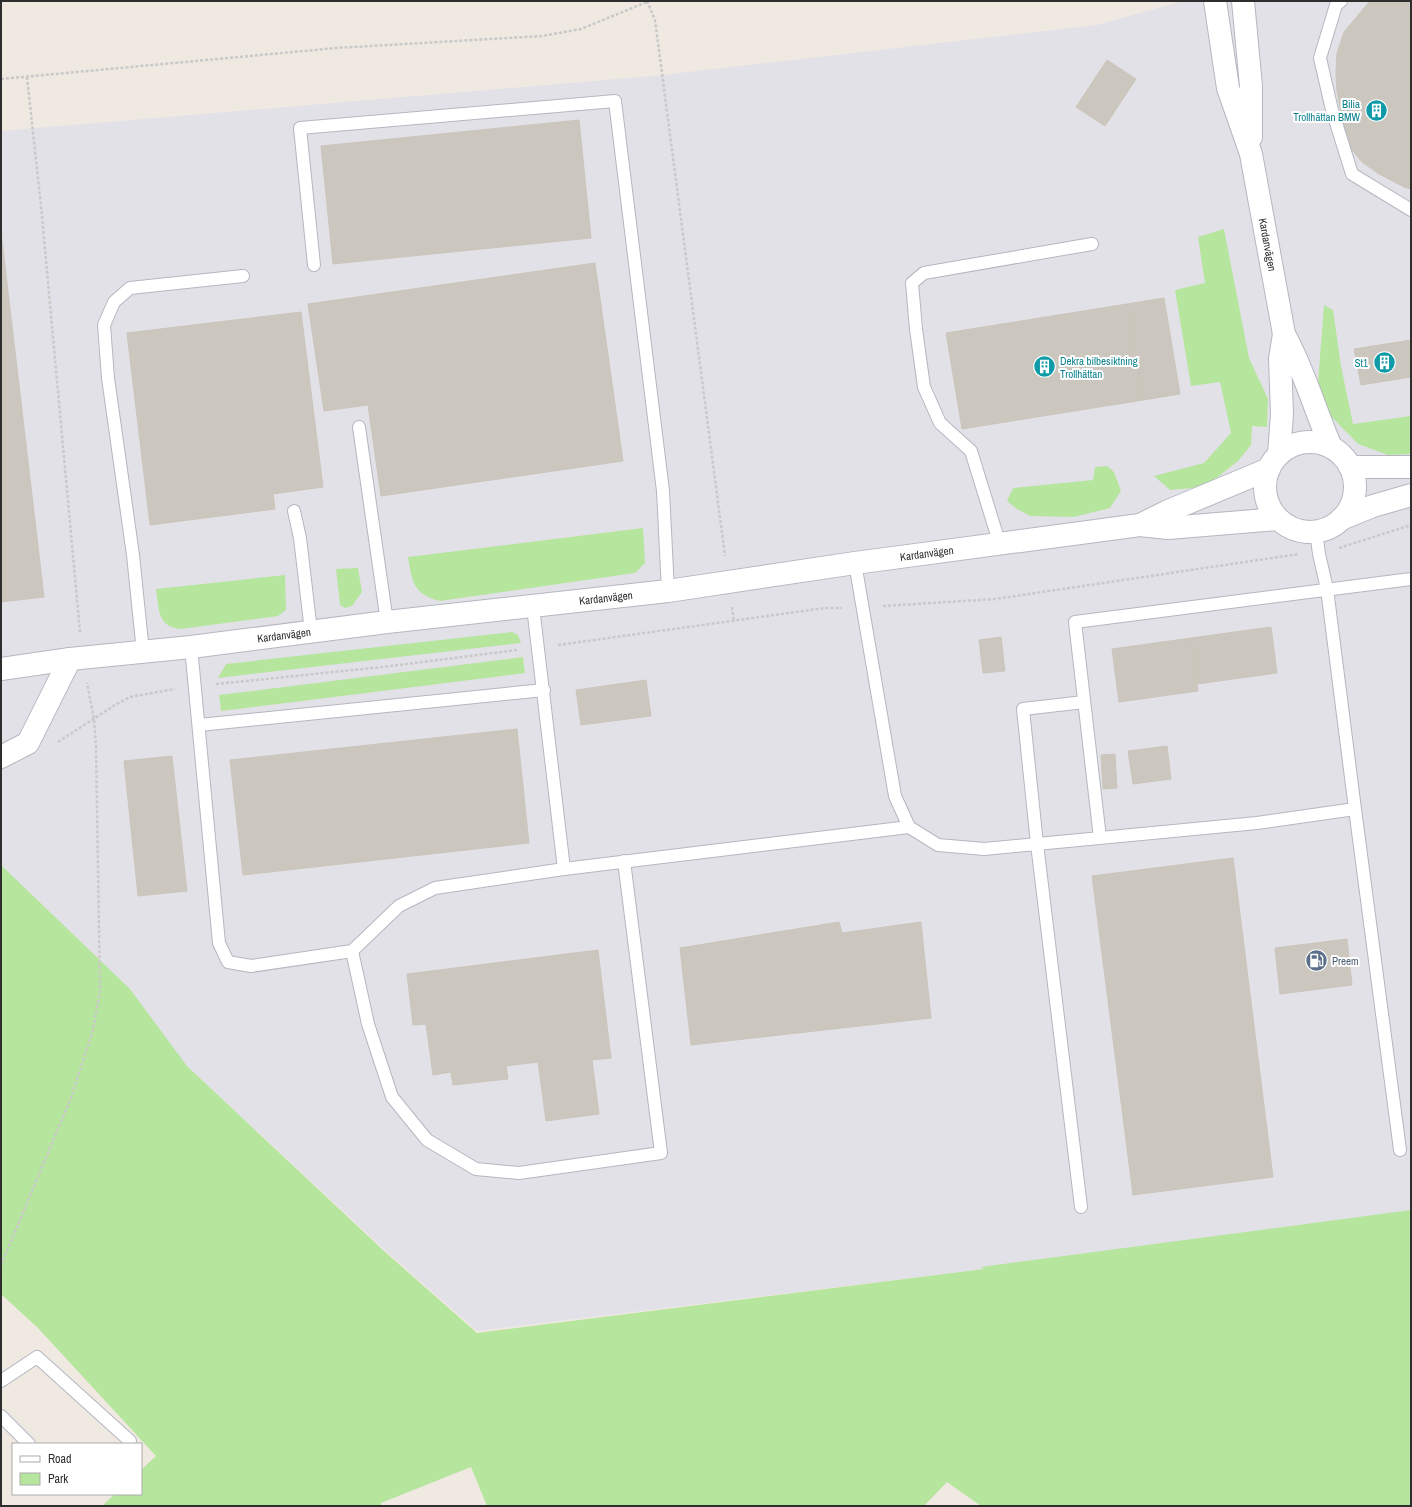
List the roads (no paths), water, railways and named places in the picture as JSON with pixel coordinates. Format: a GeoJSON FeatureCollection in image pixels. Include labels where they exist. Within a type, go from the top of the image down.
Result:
{"type":"FeatureCollection","features":[{"type":"Feature","properties":{"kind":"street","name":"Kardanvägen"},"geometry":{"type":"LineString","coordinates":[[1215,1],[1228,88],[1252,154]]}},
{"type":"Feature","properties":{"kind":"street","name":"Kardanvägen"},"geometry":{"type":"LineString","coordinates":[[1140,525],[1166,512],[1214,493],[1274,461],[1282,414],[1280,360],[1284,334],[1252,154],[1251,86],[1243,1]]}},
{"type":"Feature","properties":{"kind":"street","name":"Kardanvägen"},"geometry":{"type":"LineString","coordinates":[[1284,334],[1298,359],[1312,400],[1331,447]]}},
{"type":"Feature","properties":{"kind":"street"},"geometry":{"type":"LineString","coordinates":[[1341,519],[1352,504],[1354,494],[1354,480],[1350,467],[1342,455],[1331,447],[1322,444],[1304,442],[1290,447],[1274,461],[1266,477],[1265,493],[1271,509],[1278,519],[1295,529],[1316,531],[1330,527],[1341,519],[1373,506],[1411,495]]}},
{"type":"Feature","properties":{"kind":"street"},"geometry":{"type":"LineString","coordinates":[[1350,467],[1411,467]]}},
{"type":"Feature","properties":{"kind":"street","name":"Kardanvägen"},"geometry":{"type":"LineString","coordinates":[[1,669],[387,622],[668,591],[855,563],[1000,545],[1140,525],[1168,528],[1278,519]]}},
{"type":"Feature","properties":{"kind":"street"},"geometry":{"type":"LineString","coordinates":[[1,757],[28,743],[76,659]]}},
{"type":"Feature","properties":{"kind":"lane"},"geometry":{"type":"LineString","coordinates":[[1341,1],[1336,5],[1320,58],[1332,110],[1352,174],[1411,210]]}},
{"type":"Feature","properties":{"kind":"lane"},"geometry":{"type":"LineString","coordinates":[[314,266],[300,128],[615,101],[664,491],[668,591]]}},
{"type":"Feature","properties":{"kind":"lane"},"geometry":{"type":"LineString","coordinates":[[1000,545],[971,451],[940,423],[924,387],[916,329],[912,283],[924,273],[1092,244]]}},
{"type":"Feature","properties":{"kind":"lane"},"geometry":{"type":"LineString","coordinates":[[143,652],[133,555],[108,378],[104,325],[114,302],[130,288],[243,276]]}},
{"type":"Feature","properties":{"kind":"lane"},"geometry":{"type":"LineString","coordinates":[[359,427],[387,622]]}},
{"type":"Feature","properties":{"kind":"lane"},"geometry":{"type":"LineString","coordinates":[[294,511],[300,538],[311,631]]}},
{"type":"Feature","properties":{"kind":"lane"},"geometry":{"type":"LineString","coordinates":[[1316,531],[1319,554],[1327,589],[1400,1150]]}},
{"type":"Feature","properties":{"kind":"lane"},"geometry":{"type":"LineString","coordinates":[[855,563],[864,607],[882,729],[895,796],[909,827],[938,845],[984,849],[1257,823],[1355,810]]}},
{"type":"Feature","properties":{"kind":"lane"},"geometry":{"type":"LineString","coordinates":[[1100,838],[1075,622],[1411,579]]}},
{"type":"Feature","properties":{"kind":"lane"},"geometry":{"type":"LineString","coordinates":[[533,607],[539,647],[564,869]]}},
{"type":"Feature","properties":{"kind":"lane"},"geometry":{"type":"LineString","coordinates":[[191,647],[196,686],[198,725],[219,943],[228,962],[251,966],[352,951],[399,906],[435,888],[624,861],[909,827]]}},
{"type":"Feature","properties":{"kind":"lane"},"geometry":{"type":"LineString","coordinates":[[198,725],[544,690]]}},
{"type":"Feature","properties":{"kind":"lane"},"geometry":{"type":"LineString","coordinates":[[1081,1207],[1037,844],[1023,709],[1084,702]]}},
{"type":"Feature","properties":{"kind":"lane"},"geometry":{"type":"LineString","coordinates":[[352,951],[368,1024],[392,1097],[427,1140],[476,1169],[519,1173],[661,1153],[624,861]]}},
{"type":"Feature","properties":{"kind":"lane"},"geometry":{"type":"LineString","coordinates":[[1,1381],[37,1357],[130,1441]]}},
{"type":"Feature","properties":{"kind":"lane"},"geometry":{"type":"LineString","coordinates":[[1,1416],[28,1443]]}},
{"type":"Feature","properties":{"kind":"place","name":"Bilia Trollhättan BMW"},"geometry":{"type":"Point","coordinates":[1376,110]}},
{"type":"Feature","properties":{"kind":"place","name":"St1"},"geometry":{"type":"Point","coordinates":[1384,363]}},
{"type":"Feature","properties":{"kind":"place","name":"Dekra bilbesiktning Trollhättan"},"geometry":{"type":"Point","coordinates":[1044,367]}},
{"type":"Feature","properties":{"kind":"place","name":"Preem"},"geometry":{"type":"Point","coordinates":[1316,961]}}]}
